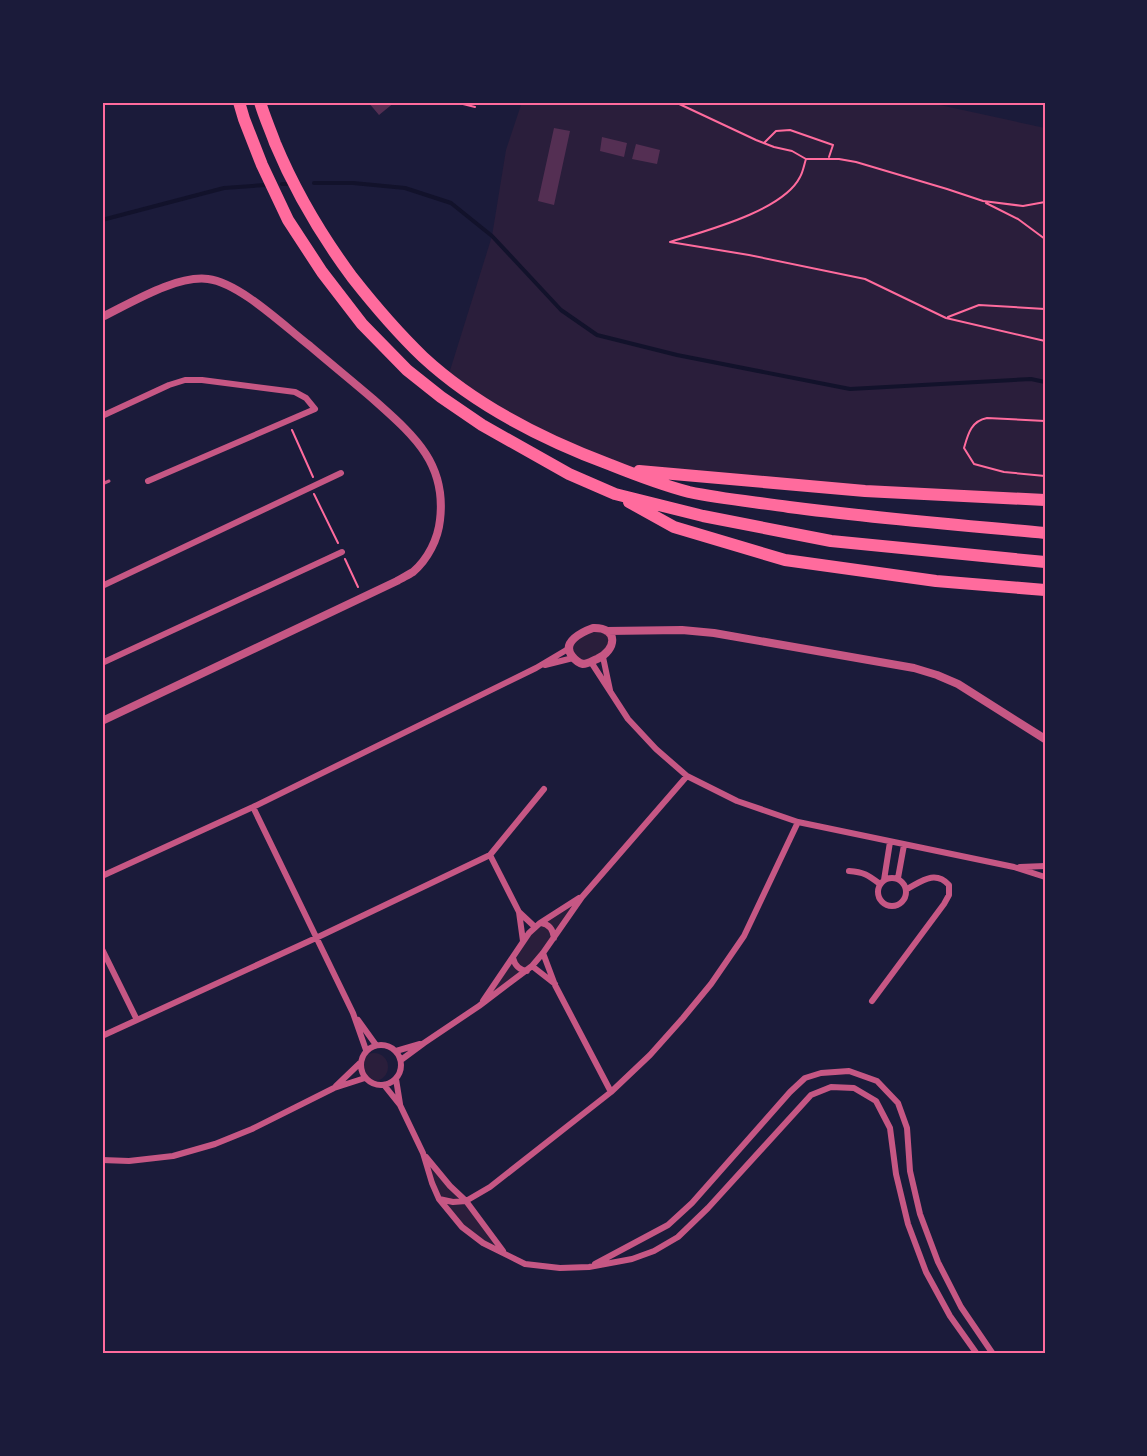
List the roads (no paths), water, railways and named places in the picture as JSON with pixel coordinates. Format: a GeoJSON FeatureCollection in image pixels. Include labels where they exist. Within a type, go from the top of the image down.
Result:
{"type":"FeatureCollection","features":[{"type":"Feature","properties":{"kind":"highway"},"geometry":{"type":"LineString","coordinates":[[239,102],[262,165],[288,220],[322,272],[362,324],[407,370],[482,426],[569,474],[615,494],[674,527],[785,561],[936,581],[1045,590]]}},
{"type":"Feature","properties":{"kind":"highway"},"geometry":{"type":"LineString","coordinates":[[260,102],[280,155],[306,207],[338,257],[379,311],[423,356],[489,406],[579,453],[657,483],[689,492],[840,513],[1045,533]]}},
{"type":"Feature","properties":{"kind":"highway"},"geometry":{"type":"LineString","coordinates":[[624,470],[865,491],[1045,500]]}},
{"type":"Feature","properties":{"kind":"highway"},"geometry":{"type":"LineString","coordinates":[[615,494],[703,516],[831,541],[1045,562]]}},
{"type":"Feature","properties":{"kind":"street"},"geometry":{"type":"LineString","coordinates":[[102,317],[171,284],[187,279],[208,279],[229,285],[336,367],[406,428],[423,449],[434,469],[441,496],[439,531],[425,558],[413,572],[102,721]]}},
{"type":"Feature","properties":{"kind":"street"},"geometry":{"type":"LineString","coordinates":[[102,416],[185,380],[202,380],[296,392],[306,398],[315,410],[148,482]]}},
{"type":"Feature","properties":{"kind":"street"},"geometry":{"type":"LineString","coordinates":[[102,586],[341,473]]}},
{"type":"Feature","properties":{"kind":"street"},"geometry":{"type":"LineString","coordinates":[[102,663],[342,552]]}},
{"type":"Feature","properties":{"kind":"street"},"geometry":{"type":"LineString","coordinates":[[102,876],[253,807],[536,668],[568,649],[573,638],[594,628],[714,633],[925,671],[958,684],[1045,739]]}},
{"type":"Feature","properties":{"kind":"street"},"geometry":{"type":"LineString","coordinates":[[607,630],[613,642]]}},
{"type":"Feature","properties":{"kind":"street"},"geometry":{"type":"LineString","coordinates":[[568,649],[573,658],[586,664],[603,657],[608,653],[613,642],[633,630]]}},
{"type":"Feature","properties":{"kind":"street"},"geometry":{"type":"LineString","coordinates":[[603,657],[611,693]]}},
{"type":"Feature","properties":{"kind":"street"},"geometry":{"type":"LineString","coordinates":[[536,668],[573,658]]}},
{"type":"Feature","properties":{"kind":"street"},"geometry":{"type":"LineString","coordinates":[[591,662],[628,718],[656,749],[687,776],[737,801],[798,822],[1014,867],[1045,877]]}},
{"type":"Feature","properties":{"kind":"street"},"geometry":{"type":"LineString","coordinates":[[401,1060],[530,969],[554,939],[582,897],[687,776]]}},
{"type":"Feature","properties":{"kind":"street"},"geometry":{"type":"LineString","coordinates":[[102,1036],[490,855],[544,789]]}},
{"type":"Feature","properties":{"kind":"street"},"geometry":{"type":"LineString","coordinates":[[253,807],[353,1012],[366,1050]]}},
{"type":"Feature","properties":{"kind":"street"},"geometry":{"type":"LineString","coordinates":[[439,1199],[466,1202],[490,1187],[611,1092],[650,1055],[711,984],[744,936],[798,822]]}},
{"type":"Feature","properties":{"kind":"street"},"geometry":{"type":"LineString","coordinates":[[882,882],[890,877],[898,878],[903,882],[907,889],[903,902],[890,906],[879,898],[878,891],[890,842]]}},
{"type":"Feature","properties":{"kind":"street"},"geometry":{"type":"LineString","coordinates":[[898,878],[904,845]]}},
{"type":"Feature","properties":{"kind":"street"},"geometry":{"type":"LineString","coordinates":[[490,855],[519,912],[523,941]]}},
{"type":"Feature","properties":{"kind":"street"},"geometry":{"type":"LineString","coordinates":[[1014,867],[1045,866]]}},
{"type":"Feature","properties":{"kind":"street"},"geometry":{"type":"LineString","coordinates":[[849,871],[869,875],[882,882]]}},
{"type":"Feature","properties":{"kind":"street"},"geometry":{"type":"LineString","coordinates":[[872,1001],[949,895],[949,885],[943,879],[932,876],[907,889]]}},
{"type":"Feature","properties":{"kind":"street"},"geometry":{"type":"LineString","coordinates":[[479,1006],[523,941],[538,925],[582,897]]}},
{"type":"Feature","properties":{"kind":"street"},"geometry":{"type":"LineString","coordinates":[[519,912],[538,925],[546,924],[551,927],[554,939]]}},
{"type":"Feature","properties":{"kind":"street"},"geometry":{"type":"LineString","coordinates":[[102,949],[137,1020]]}},
{"type":"Feature","properties":{"kind":"street"},"geometry":{"type":"LineString","coordinates":[[543,954],[555,985],[611,1092]]}},
{"type":"Feature","properties":{"kind":"street"},"geometry":{"type":"LineString","coordinates":[[513,958],[517,967],[530,969],[555,985]]}},
{"type":"Feature","properties":{"kind":"street"},"geometry":{"type":"LineString","coordinates":[[353,1012],[376,1045]]}},
{"type":"Feature","properties":{"kind":"street"},"geometry":{"type":"LineString","coordinates":[[396,1051],[424,1043]]}},
{"type":"Feature","properties":{"kind":"street"},"geometry":{"type":"LineString","coordinates":[[334,1088],[360,1063],[366,1050],[376,1045],[382,1044],[396,1051],[402,1067],[396,1079],[384,1085],[378,1085],[365,1078],[360,1063]]}},
{"type":"Feature","properties":{"kind":"street"},"geometry":{"type":"LineString","coordinates":[[589,1267],[668,1225],[692,1203],[805,1078],[821,1073],[849,1071],[877,1081],[898,1103],[907,1128],[910,1171],[924,1224],[938,1262],[961,1307],[993,1354]]}},
{"type":"Feature","properties":{"kind":"street"},"geometry":{"type":"LineString","coordinates":[[102,1160],[129,1161],[173,1156],[205,1147],[252,1129],[334,1088],[365,1078]]}},
{"type":"Feature","properties":{"kind":"street"},"geometry":{"type":"LineString","coordinates":[[396,1079],[400,1105]]}},
{"type":"Feature","properties":{"kind":"street"},"geometry":{"type":"LineString","coordinates":[[384,1085],[400,1105],[423,1153],[439,1199],[462,1227],[483,1243],[525,1264],[560,1268],[589,1267],[639,1257],[678,1238],[810,1095],[831,1087],[854,1088],[876,1101],[890,1128],[896,1174],[908,1224],[926,1272],[950,1316],[977,1354]]}},
{"type":"Feature","properties":{"kind":"street"},"geometry":{"type":"LineString","coordinates":[[423,1153],[466,1202],[505,1254]]}},
{"type":"Feature","properties":{"kind":"lane"},"geometry":{"type":"LineString","coordinates":[[102,484],[109,481]]}},
{"type":"Feature","properties":{"kind":"waterway"},"geometry":{"type":"LineString","coordinates":[[314,183],[353,183],[405,188],[451,203],[492,236],[561,310],[597,335],[677,355],[850,389],[1031,379],[1045,382]]}},
{"type":"Feature","properties":{"kind":"waterway"},"geometry":{"type":"LineString","coordinates":[[282,184],[290,184]]}},
{"type":"Feature","properties":{"kind":"waterway"},"geometry":{"type":"LineString","coordinates":[[102,220],[224,188],[265,185]]}}]}
